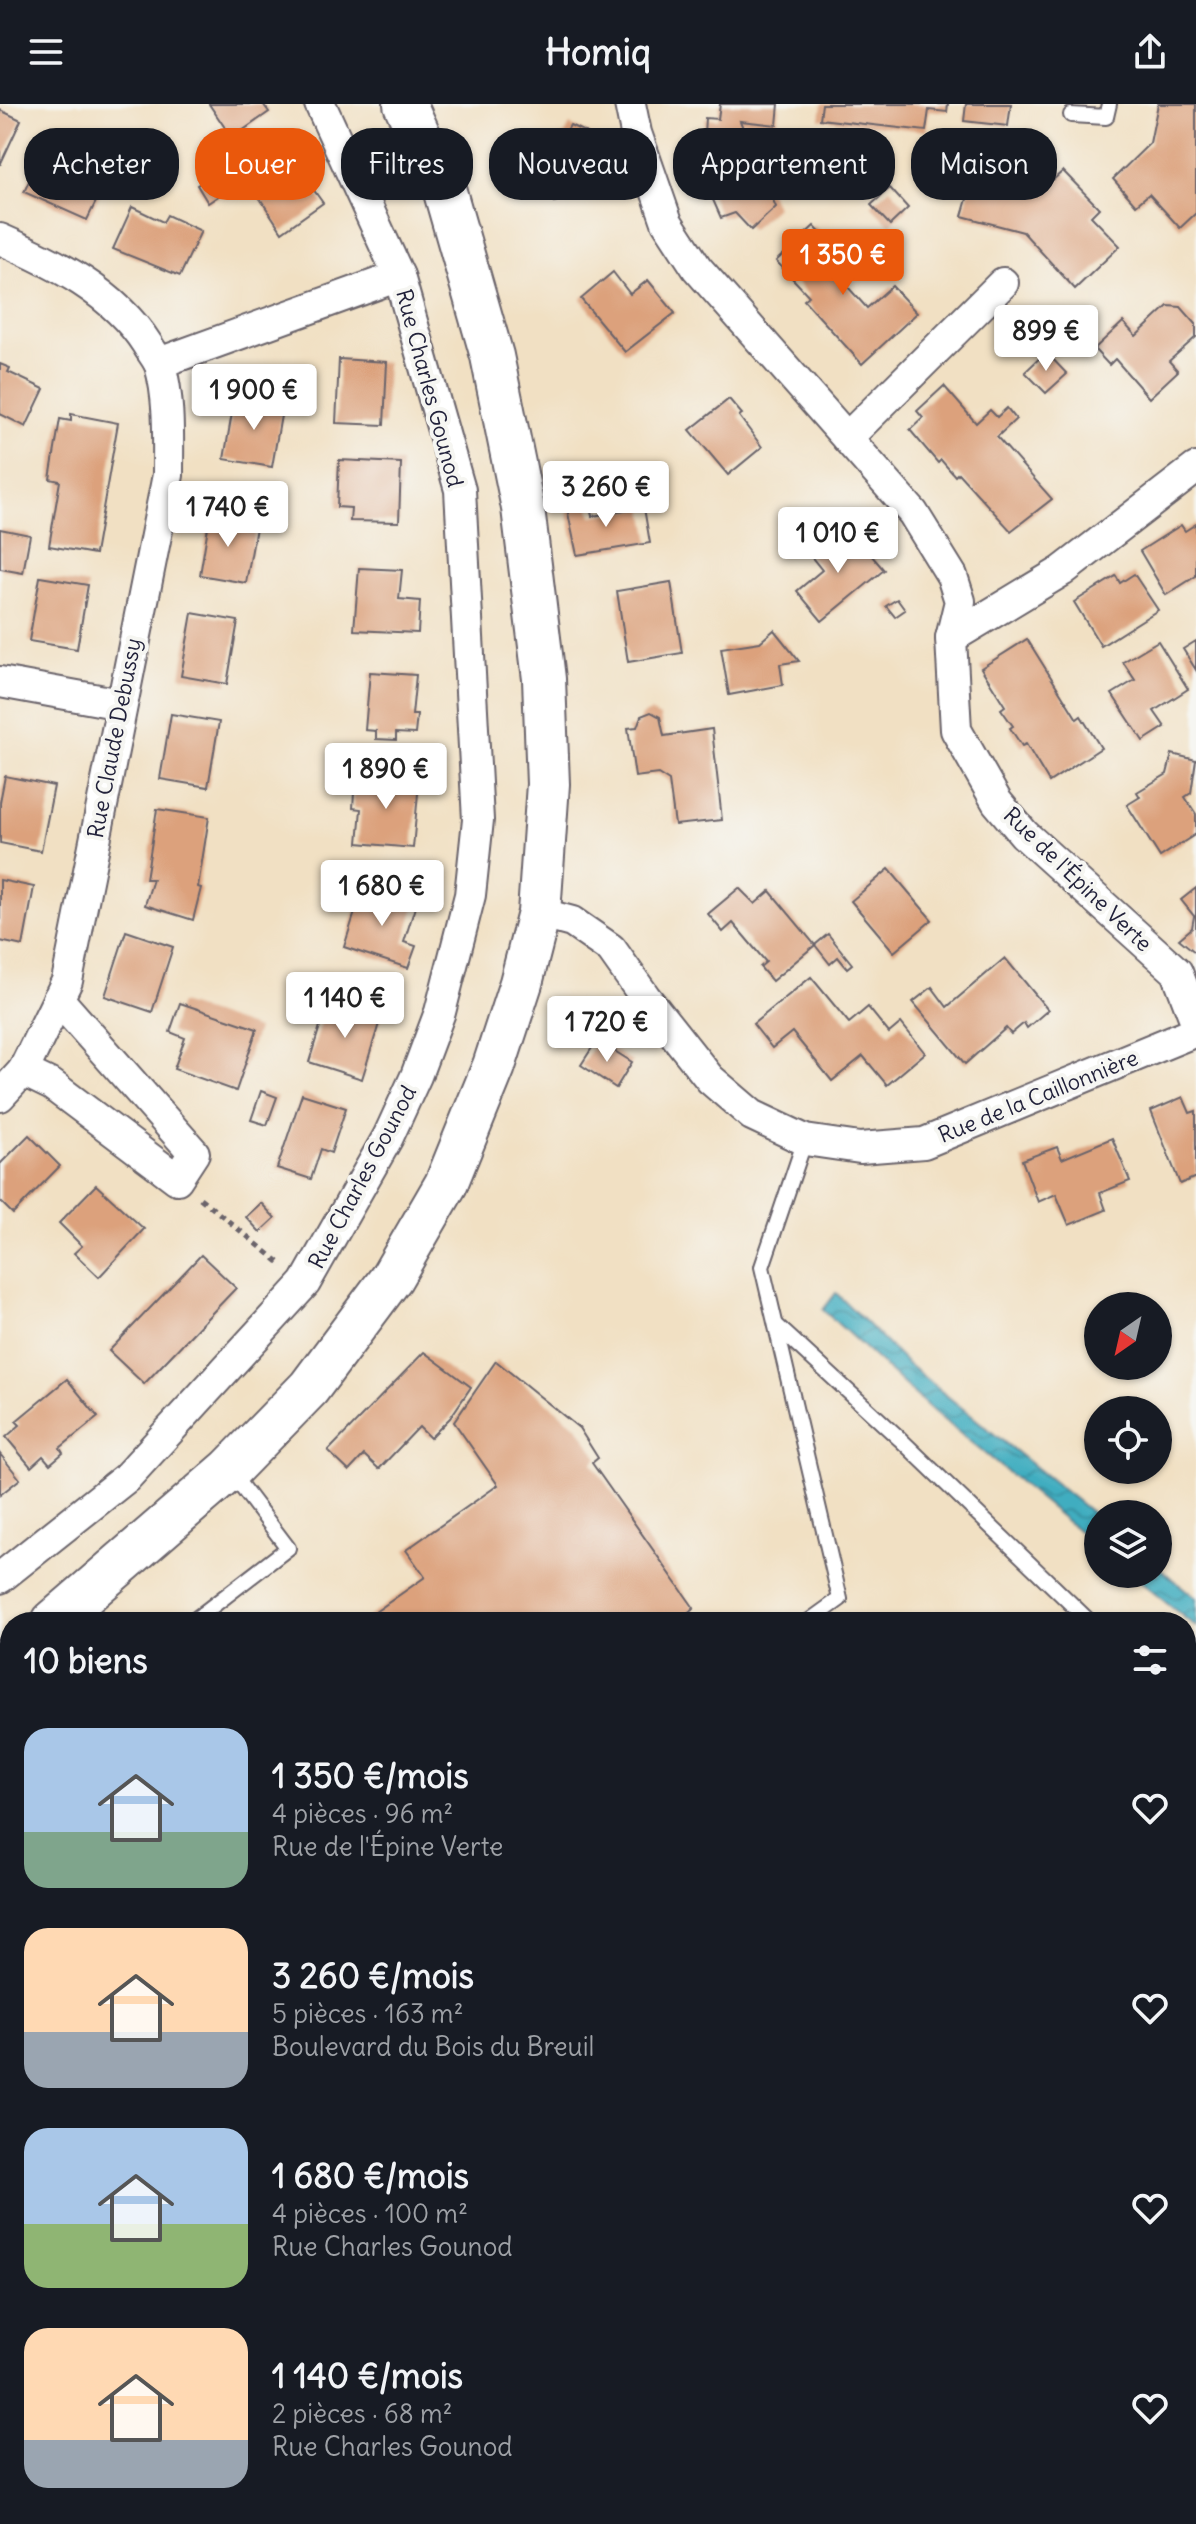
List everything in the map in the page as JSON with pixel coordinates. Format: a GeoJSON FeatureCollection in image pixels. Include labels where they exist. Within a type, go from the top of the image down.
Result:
{"type":"FeatureCollection","features":[{"type":"Feature","properties":{"kind":"main road"},"geometry":{"type":"LineString","coordinates":[[65,1612],[229,1470],[309,1388],[392,1277],[446,1184],[494,1066],[521,983],[539,913],[548,784],[544,679],[523,508],[492,356],[445,192],[405,104]]}},
{"type":"Feature","properties":{"kind":"street","name":"Rue Charles Gounod"},"geometry":{"type":"LineString","coordinates":[[0,1578],[126,1478],[305,1283],[388,1137],[436,1025],[470,895],[478,820],[460,490],[399,276],[320,104]]}},
{"type":"Feature","properties":{"kind":"street","name":"Rue de l'Épine Verte"},"geometry":{"type":"LineString","coordinates":[[630,104],[636,133],[667,222],[697,268],[913,513],[952,576],[960,601],[951,638],[956,730],[997,802],[1024,834],[1177,972],[1196,1022]]}},
{"type":"Feature","properties":{"kind":"street"},"geometry":{"type":"LineString","coordinates":[[0,239],[68,272],[114,303],[140,333],[159,363],[399,276]]}},
{"type":"Feature","properties":{"kind":"street"},"geometry":{"type":"LineString","coordinates":[[847,438],[1003,283]]}},
{"type":"Feature","properties":{"kind":"street","name":"Rue Claude Debussy"},"geometry":{"type":"LineString","coordinates":[[0,1096],[23,1071],[67,981],[168,475],[166,397],[159,363]]}},
{"type":"Feature","properties":{"kind":"street"},"geometry":{"type":"LineString","coordinates":[[951,638],[1062,571],[1196,468]]}},
{"type":"Feature","properties":{"kind":"street"},"geometry":{"type":"LineString","coordinates":[[0,682],[121,704]]}},
{"type":"Feature","properties":{"kind":"street","name":"Rue de la Caillonnière"},"geometry":{"type":"LineString","coordinates":[[539,913],[572,922],[611,949],[710,1079],[752,1115],[805,1140],[860,1148],[924,1143],[1196,1031]]}},
{"type":"Feature","properties":{"kind":"street"},"geometry":{"type":"LineString","coordinates":[[23,1071],[52,1085],[177,1179],[194,1153],[58,999]]}},
{"type":"Feature","properties":{"kind":"lane"},"geometry":{"type":"LineString","coordinates":[[1071,115],[1106,117],[1109,104]]}},
{"type":"Feature","properties":{"kind":"lane"},"geometry":{"type":"LineString","coordinates":[[805,1140],[762,1267],[840,1599],[822,1612]]}},
{"type":"Feature","properties":{"kind":"lane"},"geometry":{"type":"LineString","coordinates":[[775,1324],[1080,1612]]}},
{"type":"Feature","properties":{"kind":"lane"},"geometry":{"type":"LineString","coordinates":[[205,1612],[288,1548],[229,1470]]}},
{"type":"Feature","properties":{"kind":"path"},"geometry":{"type":"LineString","coordinates":[[177,1179],[305,1283]]}},
{"type":"Feature","properties":{"kind":"water"},"geometry":{"type":"Polygon","coordinates":[[[836,1293],[905,1362],[1084,1507],[1084,1535],[933,1411],[823,1310],[836,1293]]]}},
{"type":"Feature","properties":{"kind":"water"},"geometry":{"type":"Polygon","coordinates":[[[1172,1578],[1196,1598],[1196,1612],[1178,1612],[1148,1588],[1172,1588],[1172,1578]]]}},
{"type":"Feature","properties":{"kind":"building"},"geometry":{"type":"Polygon","coordinates":[[[209,104],[263,104],[269,112],[246,128],[225,128],[209,104]]]}},
{"type":"Feature","properties":{"kind":"building"},"geometry":{"type":"Polygon","coordinates":[[[720,104],[779,104],[777,125],[740,121],[743,128],[704,128],[705,118],[718,119],[720,104]]]}},
{"type":"Feature","properties":{"kind":"building"},"geometry":{"type":"Polygon","coordinates":[[[822,104],[948,104],[947,112],[929,110],[926,128],[911,129],[820,119],[822,104]]]}},
{"type":"Feature","properties":{"kind":"building"},"geometry":{"type":"Polygon","coordinates":[[[966,104],[1011,104],[1008,126],[964,121],[966,104]]]}},
{"type":"Feature","properties":{"kind":"building"},"geometry":{"type":"Polygon","coordinates":[[[1158,104],[1196,104],[1196,213],[1180,228],[1149,194],[1136,205],[1113,179],[1150,143],[1158,104]]]}},
{"type":"Feature","properties":{"kind":"building"},"geometry":{"type":"Polygon","coordinates":[[[0,110],[21,120],[0,165],[0,110]]]}},
{"type":"Feature","properties":{"kind":"building"},"geometry":{"type":"Polygon","coordinates":[[[1063,171],[1099,208],[1091,216],[1120,246],[1075,289],[1023,232],[962,216],[967,200],[1057,200],[1057,176],[1063,171]]]}},
{"type":"Feature","properties":{"kind":"building"},"geometry":{"type":"Polygon","coordinates":[[[895,194],[908,208],[890,225],[871,205],[877,200],[895,200],[895,194]]]}},
{"type":"Feature","properties":{"kind":"building"},"geometry":{"type":"Polygon","coordinates":[[[42,200],[97,200],[87,220],[42,200]]]}},
{"type":"Feature","properties":{"kind":"building"},"geometry":{"type":"Polygon","coordinates":[[[261,200],[321,200],[323,203],[282,232],[261,200]]]}},
{"type":"Feature","properties":{"kind":"building"},"geometry":{"type":"Polygon","coordinates":[[[713,200],[773,200],[776,207],[751,230],[735,213],[721,218],[713,200]]]}},
{"type":"Feature","properties":{"kind":"building"},"geometry":{"type":"Polygon","coordinates":[[[132,207],[163,222],[167,215],[201,231],[180,276],[113,249],[132,207]]]}},
{"type":"Feature","properties":{"kind":"building"},"geometry":{"type":"Polygon","coordinates":[[[814,226],[858,273],[846,285],[867,308],[892,286],[917,313],[862,364],[804,300],[809,296],[776,261],[814,226]]]}},
{"type":"Feature","properties":{"kind":"building"},"geometry":{"type":"Polygon","coordinates":[[[613,272],[630,294],[648,280],[675,313],[625,352],[581,299],[613,272]]]}},
{"type":"Feature","properties":{"kind":"building"},"geometry":{"type":"Polygon","coordinates":[[[1168,306],[1181,307],[1196,324],[1196,337],[1169,361],[1178,371],[1149,398],[1115,359],[1109,365],[1094,349],[1123,322],[1136,336],[1168,306]]]}},
{"type":"Feature","properties":{"kind":"building"},"geometry":{"type":"Polygon","coordinates":[[[1046,352],[1067,374],[1046,393],[1025,372],[1046,352]]]}},
{"type":"Feature","properties":{"kind":"building"},"geometry":{"type":"Polygon","coordinates":[[[339,359],[387,362],[384,425],[336,423],[339,359]]]}},
{"type":"Feature","properties":{"kind":"building"},"geometry":{"type":"Polygon","coordinates":[[[0,364],[10,368],[8,372],[44,389],[26,427],[0,414],[0,364]]]}},
{"type":"Feature","properties":{"kind":"building"},"geometry":{"type":"Polygon","coordinates":[[[944,386],[976,423],[990,410],[997,417],[1007,408],[1016,419],[997,437],[1052,499],[1011,531],[958,473],[955,476],[941,460],[938,463],[910,430],[923,418],[917,411],[944,386]]]}},
{"type":"Feature","properties":{"kind":"building"},"geometry":{"type":"Polygon","coordinates":[[[235,396],[283,404],[272,467],[224,459],[235,396]]]}},
{"type":"Feature","properties":{"kind":"building"},"geometry":{"type":"Polygon","coordinates":[[[729,399],[762,447],[728,475],[690,430],[729,399]]]}},
{"type":"Feature","properties":{"kind":"building"},"geometry":{"type":"Polygon","coordinates":[[[71,414],[118,423],[95,554],[49,546],[60,481],[50,479],[60,419],[71,421],[71,414]]]}},
{"type":"Feature","properties":{"kind":"building"},"geometry":{"type":"Polygon","coordinates":[[[339,460],[401,463],[399,522],[350,521],[351,508],[337,507],[339,460]]]}},
{"type":"Feature","properties":{"kind":"building"},"geometry":{"type":"Polygon","coordinates":[[[588,499],[592,516],[644,508],[650,543],[577,555],[566,504],[588,499]]]}},
{"type":"Feature","properties":{"kind":"building"},"geometry":{"type":"Polygon","coordinates":[[[210,515],[257,522],[246,583],[200,575],[210,515]]]}},
{"type":"Feature","properties":{"kind":"building"},"geometry":{"type":"Polygon","coordinates":[[[1196,524],[1196,576],[1166,595],[1140,551],[1181,525],[1185,531],[1196,524]]]}},
{"type":"Feature","properties":{"kind":"building"},"geometry":{"type":"Polygon","coordinates":[[[0,529],[30,535],[23,573],[0,569],[0,529]]]}},
{"type":"Feature","properties":{"kind":"building"},"geometry":{"type":"Polygon","coordinates":[[[837,531],[851,547],[859,541],[884,570],[822,621],[797,591],[822,570],[809,554],[837,531]]]}},
{"type":"Feature","properties":{"kind":"building"},"geometry":{"type":"Polygon","coordinates":[[[359,568],[402,570],[399,599],[420,601],[418,633],[354,630],[359,568]]]}},
{"type":"Feature","properties":{"kind":"building"},"geometry":{"type":"Polygon","coordinates":[[[1134,574],[1158,610],[1101,646],[1074,602],[1116,576],[1120,583],[1134,574]]]}},
{"type":"Feature","properties":{"kind":"building"},"geometry":{"type":"Polygon","coordinates":[[[40,577],[88,585],[77,649],[29,641],[40,577]]]}},
{"type":"Feature","properties":{"kind":"building"},"geometry":{"type":"Polygon","coordinates":[[[671,582],[682,653],[628,662],[617,591],[671,582]]]}},
{"type":"Feature","properties":{"kind":"building"},"geometry":{"type":"Polygon","coordinates":[[[897,599],[905,610],[895,617],[886,606],[897,599]]]}},
{"type":"Feature","properties":{"kind":"building"},"geometry":{"type":"Polygon","coordinates":[[[192,613],[238,621],[227,684],[181,676],[192,613]]]}},
{"type":"Feature","properties":{"kind":"building"},"geometry":{"type":"Polygon","coordinates":[[[774,630],[799,661],[780,664],[783,685],[729,695],[721,648],[760,642],[774,630]]]}},
{"type":"Feature","properties":{"kind":"building"},"geometry":{"type":"Polygon","coordinates":[[[1027,639],[1077,719],[1081,716],[1101,748],[1049,782],[1026,744],[1022,746],[1010,728],[1013,726],[1001,709],[1005,706],[981,668],[1027,639]]]}},
{"type":"Feature","properties":{"kind":"building"},"geometry":{"type":"Polygon","coordinates":[[[1158,641],[1188,689],[1154,711],[1165,727],[1143,741],[1112,694],[1135,680],[1123,662],[1158,641]]]}},
{"type":"Feature","properties":{"kind":"building"},"geometry":{"type":"Polygon","coordinates":[[[1196,641],[1196,670],[1183,649],[1196,641]]]}},
{"type":"Feature","properties":{"kind":"building"},"geometry":{"type":"Polygon","coordinates":[[[370,672],[416,675],[412,715],[417,715],[415,734],[396,733],[396,740],[376,739],[376,731],[365,730],[370,672]]]}},
{"type":"Feature","properties":{"kind":"building"},"geometry":{"type":"Polygon","coordinates":[[[651,712],[660,717],[664,736],[712,729],[722,820],[675,825],[669,781],[658,774],[635,777],[628,728],[637,727],[641,716],[651,712]]]}},
{"type":"Feature","properties":{"kind":"building"},"geometry":{"type":"Polygon","coordinates":[[[171,714],[219,722],[208,787],[160,779],[171,714]]]}},
{"type":"Feature","properties":{"kind":"building"},"geometry":{"type":"Polygon","coordinates":[[[1172,754],[1196,760],[1191,793],[1185,797],[1196,814],[1196,834],[1160,857],[1127,805],[1140,797],[1137,792],[1167,774],[1172,754]]]}},
{"type":"Feature","properties":{"kind":"building"},"geometry":{"type":"Polygon","coordinates":[[[5,776],[54,786],[41,851],[0,843],[0,802],[5,776]]]}},
{"type":"Feature","properties":{"kind":"building"},"geometry":{"type":"Polygon","coordinates":[[[355,777],[419,782],[413,848],[358,843],[361,809],[353,808],[355,777]]]}},
{"type":"Feature","properties":{"kind":"building"},"geometry":{"type":"Polygon","coordinates":[[[157,809],[209,817],[198,887],[201,888],[193,920],[145,905],[153,879],[146,879],[157,809]]]}},
{"type":"Feature","properties":{"kind":"building"},"geometry":{"type":"Polygon","coordinates":[[[889,869],[932,920],[894,952],[851,901],[889,869]]]}},
{"type":"Feature","properties":{"kind":"building"},"geometry":{"type":"Polygon","coordinates":[[[0,880],[34,887],[23,946],[0,941],[0,880]]]}},
{"type":"Feature","properties":{"kind":"building"},"geometry":{"type":"Polygon","coordinates":[[[363,887],[416,904],[404,942],[416,946],[408,968],[344,947],[363,887]]]}},
{"type":"Feature","properties":{"kind":"building"},"geometry":{"type":"Polygon","coordinates":[[[739,888],[755,904],[770,891],[815,945],[772,981],[760,967],[766,962],[733,923],[723,932],[708,914],[739,888]]]}},
{"type":"Feature","properties":{"kind":"building"},"geometry":{"type":"Polygon","coordinates":[[[1196,888],[1196,953],[1179,939],[1192,928],[1194,916],[1181,900],[1196,888]]]}},
{"type":"Feature","properties":{"kind":"building"},"geometry":{"type":"Polygon","coordinates":[[[126,931],[173,947],[152,1012],[105,996],[126,931]]]}},
{"type":"Feature","properties":{"kind":"building"},"geometry":{"type":"Polygon","coordinates":[[[828,934],[852,964],[847,968],[838,957],[830,964],[815,945],[828,934]]]}},
{"type":"Feature","properties":{"kind":"building"},"geometry":{"type":"Polygon","coordinates":[[[1005,958],[1048,1010],[1027,1028],[1024,1023],[1011,1034],[1006,1028],[965,1064],[913,1002],[932,987],[947,1007],[1005,958]]]}},
{"type":"Feature","properties":{"kind":"building"},"geometry":{"type":"Polygon","coordinates":[[[811,977],[849,1023],[868,1007],[889,1033],[901,1023],[925,1053],[887,1085],[863,1056],[832,1081],[792,1032],[772,1048],[753,1024],[811,977]]]}},
{"type":"Feature","properties":{"kind":"building"},"geometry":{"type":"Polygon","coordinates":[[[328,1000],[381,1017],[362,1079],[309,1062],[328,1000]]]}},
{"type":"Feature","properties":{"kind":"building"},"geometry":{"type":"Polygon","coordinates":[[[180,1003],[257,1029],[236,1091],[174,1069],[185,1038],[170,1032],[180,1003]]]}},
{"type":"Feature","properties":{"kind":"building"},"geometry":{"type":"Polygon","coordinates":[[[597,1040],[632,1062],[616,1088],[581,1065],[597,1040]]]}},
{"type":"Feature","properties":{"kind":"building"},"geometry":{"type":"Polygon","coordinates":[[[261,1091],[277,1097],[267,1125],[251,1120],[261,1091]]]}},
{"type":"Feature","properties":{"kind":"building"},"geometry":{"type":"Polygon","coordinates":[[[302,1094],[346,1108],[331,1153],[321,1149],[311,1179],[277,1168],[302,1094]]]}},
{"type":"Feature","properties":{"kind":"building"},"geometry":{"type":"Polygon","coordinates":[[[1183,1097],[1190,1113],[1196,1111],[1196,1177],[1180,1184],[1151,1111],[1183,1097]]]}},
{"type":"Feature","properties":{"kind":"building"},"geometry":{"type":"Polygon","coordinates":[[[29,1135],[60,1166],[13,1214],[0,1201],[0,1164],[29,1135]]]}},
{"type":"Feature","properties":{"kind":"building"},"geometry":{"type":"Polygon","coordinates":[[[1112,1138],[1130,1181],[1100,1193],[1106,1210],[1069,1225],[1056,1194],[1038,1202],[1022,1160],[1057,1147],[1062,1159],[1112,1138]]]}},
{"type":"Feature","properties":{"kind":"building"},"geometry":{"type":"Polygon","coordinates":[[[96,1185],[144,1229],[99,1277],[74,1253],[82,1246],[59,1223],[96,1185]]]}},
{"type":"Feature","properties":{"kind":"building"},"geometry":{"type":"Polygon","coordinates":[[[261,1203],[275,1218],[260,1232],[246,1217],[261,1203]]]}},
{"type":"Feature","properties":{"kind":"building"},"geometry":{"type":"Polygon","coordinates":[[[201,1255],[236,1288],[144,1384],[109,1351],[201,1255]]]}},
{"type":"Feature","properties":{"kind":"building"},"geometry":{"type":"Polygon","coordinates":[[[424,1352],[471,1387],[450,1418],[430,1438],[419,1427],[379,1469],[364,1455],[349,1471],[328,1451],[424,1352]]]}},
{"type":"Feature","properties":{"kind":"building"},"geometry":{"type":"Polygon","coordinates":[[[496,1361],[579,1428],[598,1458],[592,1463],[694,1608],[690,1612],[375,1612],[425,1577],[406,1550],[498,1485],[454,1422],[496,1361]]]}},
{"type":"Feature","properties":{"kind":"building"},"geometry":{"type":"Polygon","coordinates":[[[67,1379],[98,1417],[60,1448],[63,1453],[50,1464],[43,1456],[31,1467],[6,1437],[20,1425],[16,1421],[67,1379]]]}},
{"type":"Feature","properties":{"kind":"building"},"geometry":{"type":"Polygon","coordinates":[[[0,1454],[20,1479],[0,1495],[0,1454]]]}}]}
